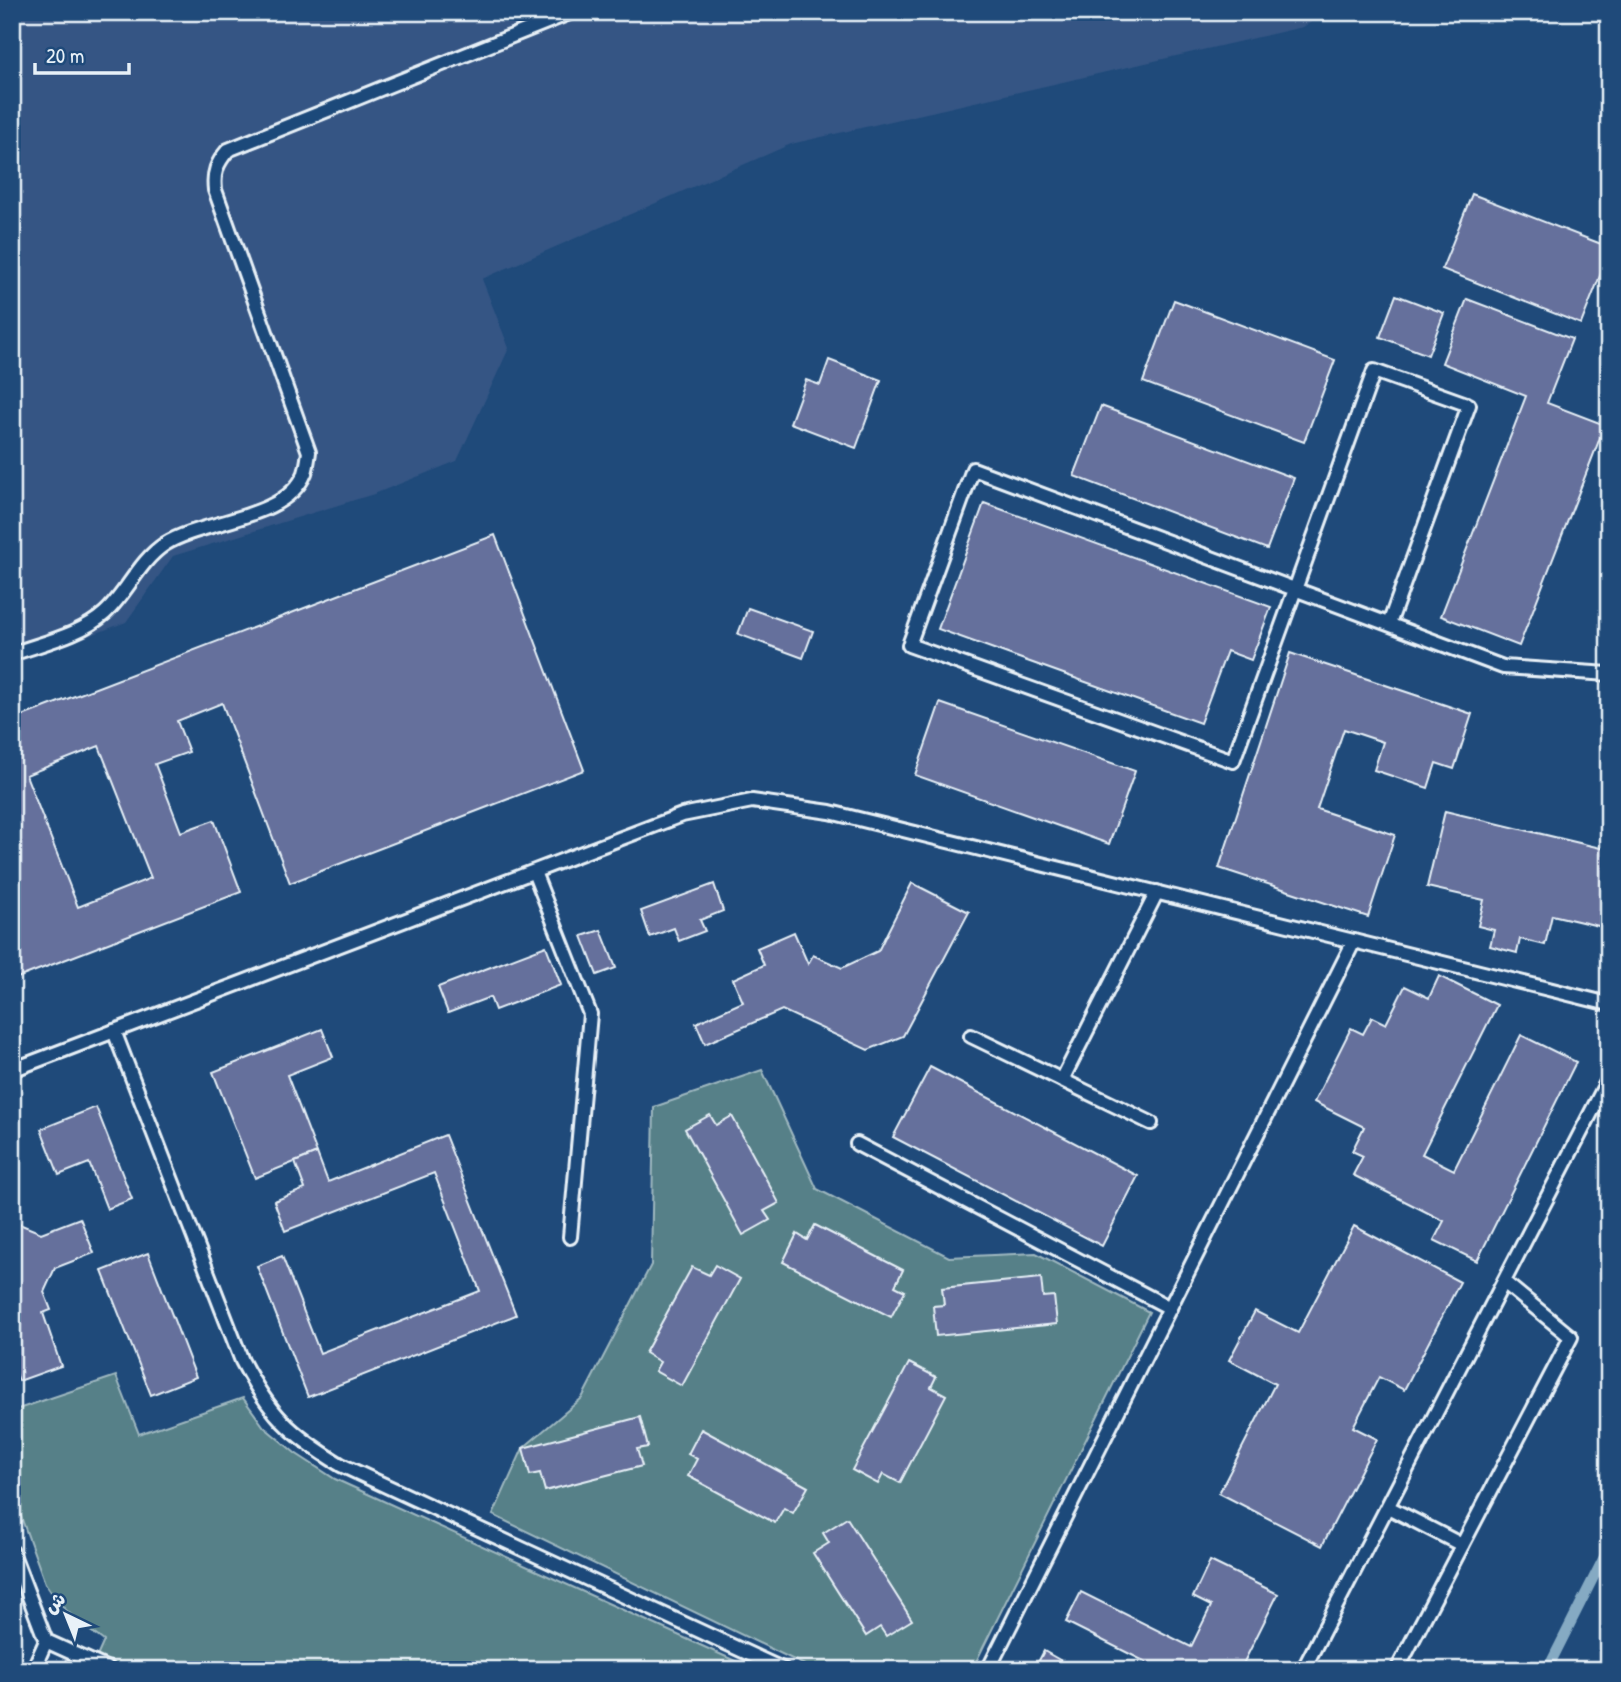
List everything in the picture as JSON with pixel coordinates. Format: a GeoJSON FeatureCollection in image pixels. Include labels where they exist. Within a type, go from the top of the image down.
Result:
{"type":"FeatureCollection","features":[{"type":"Feature","properties":{"kind":"lane"},"geometry":{"type":"LineString","coordinates":[[12,654],[94,622],[107,612],[151,555],[164,545],[179,537],[273,505],[292,493],[304,474],[309,452],[215,190],[217,163],[228,150],[572,12]]}},
{"type":"Feature","properties":{"kind":"lane"},"geometry":{"type":"LineString","coordinates":[[1389,624],[1469,405],[1374,371],[1295,589],[1233,761],[909,645],[973,469],[1295,589],[1389,624],[1503,667],[1609,674]]}},
{"type":"Feature","properties":{"kind":"lane"},"geometry":{"type":"LineString","coordinates":[[12,1070],[682,815],[752,801],[830,811],[1609,1004]]}},
{"type":"Feature","properties":{"kind":"lane"},"geometry":{"type":"LineString","coordinates":[[534,872],[590,1014],[570,1237]]}},
{"type":"Feature","properties":{"kind":"lane"},"geometry":{"type":"LineString","coordinates":[[1062,1080],[1157,892]]}},
{"type":"Feature","properties":{"kind":"lane"},"geometry":{"type":"LineString","coordinates":[[988,1670],[1354,941]]}},
{"type":"Feature","properties":{"kind":"lane"},"geometry":{"type":"LineString","coordinates":[[114,1031],[242,1361],[277,1419],[305,1443],[341,1465],[784,1670]]}},
{"type":"Feature","properties":{"kind":"lane"},"geometry":{"type":"LineString","coordinates":[[971,1036],[1152,1124]]}},
{"type":"Feature","properties":{"kind":"lane"},"geometry":{"type":"LineString","coordinates":[[1303,1670],[1609,1078]]}},
{"type":"Feature","properties":{"kind":"lane"},"geometry":{"type":"LineString","coordinates":[[857,1144],[1170,1308]]}},
{"type":"Feature","properties":{"kind":"lane"},"geometry":{"type":"LineString","coordinates":[[1397,1670],[1571,1337],[1504,1282]]}},
{"type":"Feature","properties":{"kind":"lane"},"geometry":{"type":"LineString","coordinates":[[1388,1507],[1462,1545]]}},
{"type":"Feature","properties":{"kind":"lane"},"geometry":{"type":"LineString","coordinates":[[12,1552],[46,1641],[110,1670]]}},
{"type":"Feature","properties":{"kind":"lane"},"geometry":{"type":"LineString","coordinates":[[33,1670],[46,1641]]}},
{"type":"Feature","properties":{"kind":"shaded area"},"geometry":{"type":"Polygon","coordinates":[[[12,12],[1328,12],[1303,27],[791,144],[482,279],[509,348],[457,461],[374,494],[173,556],[126,622],[12,665],[12,12]]]}},
{"type":"Feature","properties":{"kind":"green space"},"geometry":{"type":"Polygon","coordinates":[[[762,1070],[817,1189],[949,1257],[1036,1253],[1149,1312],[972,1670],[815,1670],[493,1515],[523,1448],[582,1398],[651,1265],[654,1107],[762,1070]]]}},
{"type":"Feature","properties":{"kind":"green space"},"geometry":{"type":"Polygon","coordinates":[[[116,1376],[139,1434],[243,1398],[264,1427],[295,1453],[335,1479],[755,1670],[91,1670],[104,1641],[77,1621],[59,1603],[45,1583],[12,1492],[12,1411],[116,1376]]]}},
{"type":"Feature","properties":{"kind":"building"},"geometry":{"type":"Polygon","coordinates":[[[1472,194],[1609,247],[1581,324],[1442,269],[1472,194]]]}},
{"type":"Feature","properties":{"kind":"building"},"geometry":{"type":"Polygon","coordinates":[[[1396,295],[1444,313],[1428,355],[1380,337],[1396,295]]]}},
{"type":"Feature","properties":{"kind":"building"},"geometry":{"type":"Polygon","coordinates":[[[1467,299],[1572,339],[1547,403],[1605,425],[1519,646],[1441,616],[1526,396],[1442,363],[1467,299]]]}},
{"type":"Feature","properties":{"kind":"building"},"geometry":{"type":"Polygon","coordinates":[[[1174,300],[1335,360],[1304,442],[1143,382],[1174,300]]]}},
{"type":"Feature","properties":{"kind":"building"},"geometry":{"type":"Polygon","coordinates":[[[829,360],[881,380],[856,448],[790,423],[806,380],[820,385],[829,360]]]}},
{"type":"Feature","properties":{"kind":"building"},"geometry":{"type":"Polygon","coordinates":[[[1101,406],[1294,478],[1267,549],[1074,476],[1101,406]]]}},
{"type":"Feature","properties":{"kind":"building"},"geometry":{"type":"Polygon","coordinates":[[[984,503],[1271,607],[1251,660],[1227,651],[1200,723],[938,629],[984,503]]]}},
{"type":"Feature","properties":{"kind":"building"},"geometry":{"type":"Polygon","coordinates":[[[495,535],[584,770],[290,883],[222,703],[177,721],[189,752],[155,764],[181,832],[214,820],[241,892],[12,980],[12,720],[495,535]],[[99,746],[26,775],[78,907],[151,878],[99,746]]]}},
{"type":"Feature","properties":{"kind":"building"},"geometry":{"type":"Polygon","coordinates":[[[748,608],[813,631],[803,658],[738,634],[748,608]]]}},
{"type":"Feature","properties":{"kind":"building"},"geometry":{"type":"Polygon","coordinates":[[[1290,653],[1472,714],[1454,769],[1436,763],[1428,788],[1374,770],[1383,742],[1344,729],[1317,809],[1395,835],[1368,917],[1219,868],[1290,653]]]}},
{"type":"Feature","properties":{"kind":"building"},"geometry":{"type":"Polygon","coordinates":[[[940,703],[1135,771],[1109,844],[915,775],[940,703]]]}},
{"type":"Feature","properties":{"kind":"building"},"geometry":{"type":"Polygon","coordinates":[[[1445,811],[1609,850],[1609,904],[1603,927],[1552,915],[1545,945],[1520,939],[1517,953],[1490,946],[1494,930],[1478,926],[1484,900],[1427,887],[1445,811]]]}},
{"type":"Feature","properties":{"kind":"building"},"geometry":{"type":"Polygon","coordinates":[[[912,883],[969,912],[903,1036],[868,1050],[782,1010],[705,1044],[696,1023],[743,1002],[733,979],[764,965],[757,948],[794,932],[808,964],[813,955],[842,968],[878,951],[912,883]]]}},
{"type":"Feature","properties":{"kind":"building"},"geometry":{"type":"Polygon","coordinates":[[[714,884],[723,911],[700,920],[705,931],[679,941],[674,928],[650,937],[641,911],[714,884]]]}},
{"type":"Feature","properties":{"kind":"building"},"geometry":{"type":"Polygon","coordinates":[[[601,930],[616,968],[597,975],[582,936],[601,930]]]}},
{"type":"Feature","properties":{"kind":"building"},"geometry":{"type":"Polygon","coordinates":[[[546,946],[561,985],[495,1010],[490,997],[448,1013],[438,987],[546,946]]]}},
{"type":"Feature","properties":{"kind":"building"},"geometry":{"type":"Polygon","coordinates":[[[1439,976],[1497,1005],[1422,1154],[1454,1170],[1521,1035],[1576,1062],[1477,1261],[1434,1240],[1444,1221],[1353,1175],[1363,1156],[1352,1151],[1364,1127],[1314,1102],[1351,1028],[1363,1034],[1372,1017],[1386,1024],[1405,986],[1429,998],[1439,976]]]}},
{"type":"Feature","properties":{"kind":"building"},"geometry":{"type":"Polygon","coordinates":[[[322,1029],[333,1057],[287,1075],[317,1153],[255,1178],[213,1072],[322,1029]]]}},
{"type":"Feature","properties":{"kind":"building"},"geometry":{"type":"Polygon","coordinates":[[[930,1067],[1138,1176],[1102,1246],[893,1137],[930,1067]]]}},
{"type":"Feature","properties":{"kind":"building"},"geometry":{"type":"Polygon","coordinates":[[[96,1107],[132,1199],[107,1209],[89,1163],[59,1175],[41,1129],[96,1107]]]}},
{"type":"Feature","properties":{"kind":"building"},"geometry":{"type":"Polygon","coordinates":[[[710,1115],[716,1125],[732,1116],[779,1203],[764,1211],[770,1220],[743,1235],[685,1129],[710,1115]]]}},
{"type":"Feature","properties":{"kind":"building"},"geometry":{"type":"Polygon","coordinates":[[[445,1135],[516,1315],[308,1397],[257,1266],[282,1256],[320,1353],[480,1291],[434,1173],[285,1231],[274,1201],[305,1189],[295,1162],[317,1153],[328,1182],[445,1135]]]}},
{"type":"Feature","properties":{"kind":"building"},"geometry":{"type":"Polygon","coordinates":[[[80,1218],[94,1253],[55,1268],[44,1292],[51,1310],[43,1313],[61,1366],[19,1381],[12,1362],[12,1221],[41,1233],[80,1218]]]}},
{"type":"Feature","properties":{"kind":"building"},"geometry":{"type":"Polygon","coordinates":[[[815,1225],[903,1270],[895,1286],[905,1291],[891,1317],[783,1262],[797,1234],[807,1240],[815,1225]]]}},
{"type":"Feature","properties":{"kind":"building"},"geometry":{"type":"Polygon","coordinates":[[[1354,1226],[1460,1282],[1404,1390],[1379,1377],[1353,1427],[1377,1439],[1322,1546],[1219,1493],[1275,1384],[1229,1360],[1255,1311],[1298,1333],[1354,1226]]]}},
{"type":"Feature","properties":{"kind":"building"},"geometry":{"type":"Polygon","coordinates":[[[148,1253],[196,1377],[151,1395],[102,1271],[148,1253]]]}},
{"type":"Feature","properties":{"kind":"building"},"geometry":{"type":"Polygon","coordinates":[[[715,1265],[740,1279],[682,1386],[655,1371],[660,1362],[645,1353],[692,1267],[709,1275],[715,1265]]]}},
{"type":"Feature","properties":{"kind":"building"},"geometry":{"type":"Polygon","coordinates":[[[1041,1278],[1043,1297],[1054,1296],[1057,1324],[936,1336],[933,1306],[944,1305],[942,1288],[1041,1278]]]}},
{"type":"Feature","properties":{"kind":"building"},"geometry":{"type":"Polygon","coordinates":[[[909,1363],[936,1377],[931,1387],[946,1395],[900,1483],[883,1474],[878,1484],[852,1470],[909,1363]]]}},
{"type":"Feature","properties":{"kind":"building"},"geometry":{"type":"Polygon","coordinates":[[[640,1417],[648,1447],[637,1449],[642,1466],[545,1491],[540,1473],[530,1475],[523,1448],[640,1417]]]}},
{"type":"Feature","properties":{"kind":"building"},"geometry":{"type":"Polygon","coordinates":[[[701,1429],[808,1487],[793,1513],[784,1508],[775,1523],[688,1476],[697,1459],[688,1454],[701,1429]]]}},
{"type":"Feature","properties":{"kind":"building"},"geometry":{"type":"Polygon","coordinates":[[[847,1518],[912,1620],[886,1636],[880,1627],[866,1636],[813,1553],[829,1543],[823,1533],[847,1518]]]}},
{"type":"Feature","properties":{"kind":"building"},"geometry":{"type":"Polygon","coordinates":[[[1210,1561],[1278,1594],[1243,1664],[1255,1670],[1144,1670],[1146,1662],[1066,1622],[1081,1592],[1191,1647],[1211,1606],[1193,1597],[1210,1561]]]}},
{"type":"Feature","properties":{"kind":"building"},"geometry":{"type":"Polygon","coordinates":[[[1044,1651],[1065,1663],[1061,1670],[1034,1670],[1044,1651]]]}},
{"type":"Feature","properties":{"kind":"waterway"},"geometry":{"type":"LineString","coordinates":[[1547,1670],[1609,1547]]}}]}
